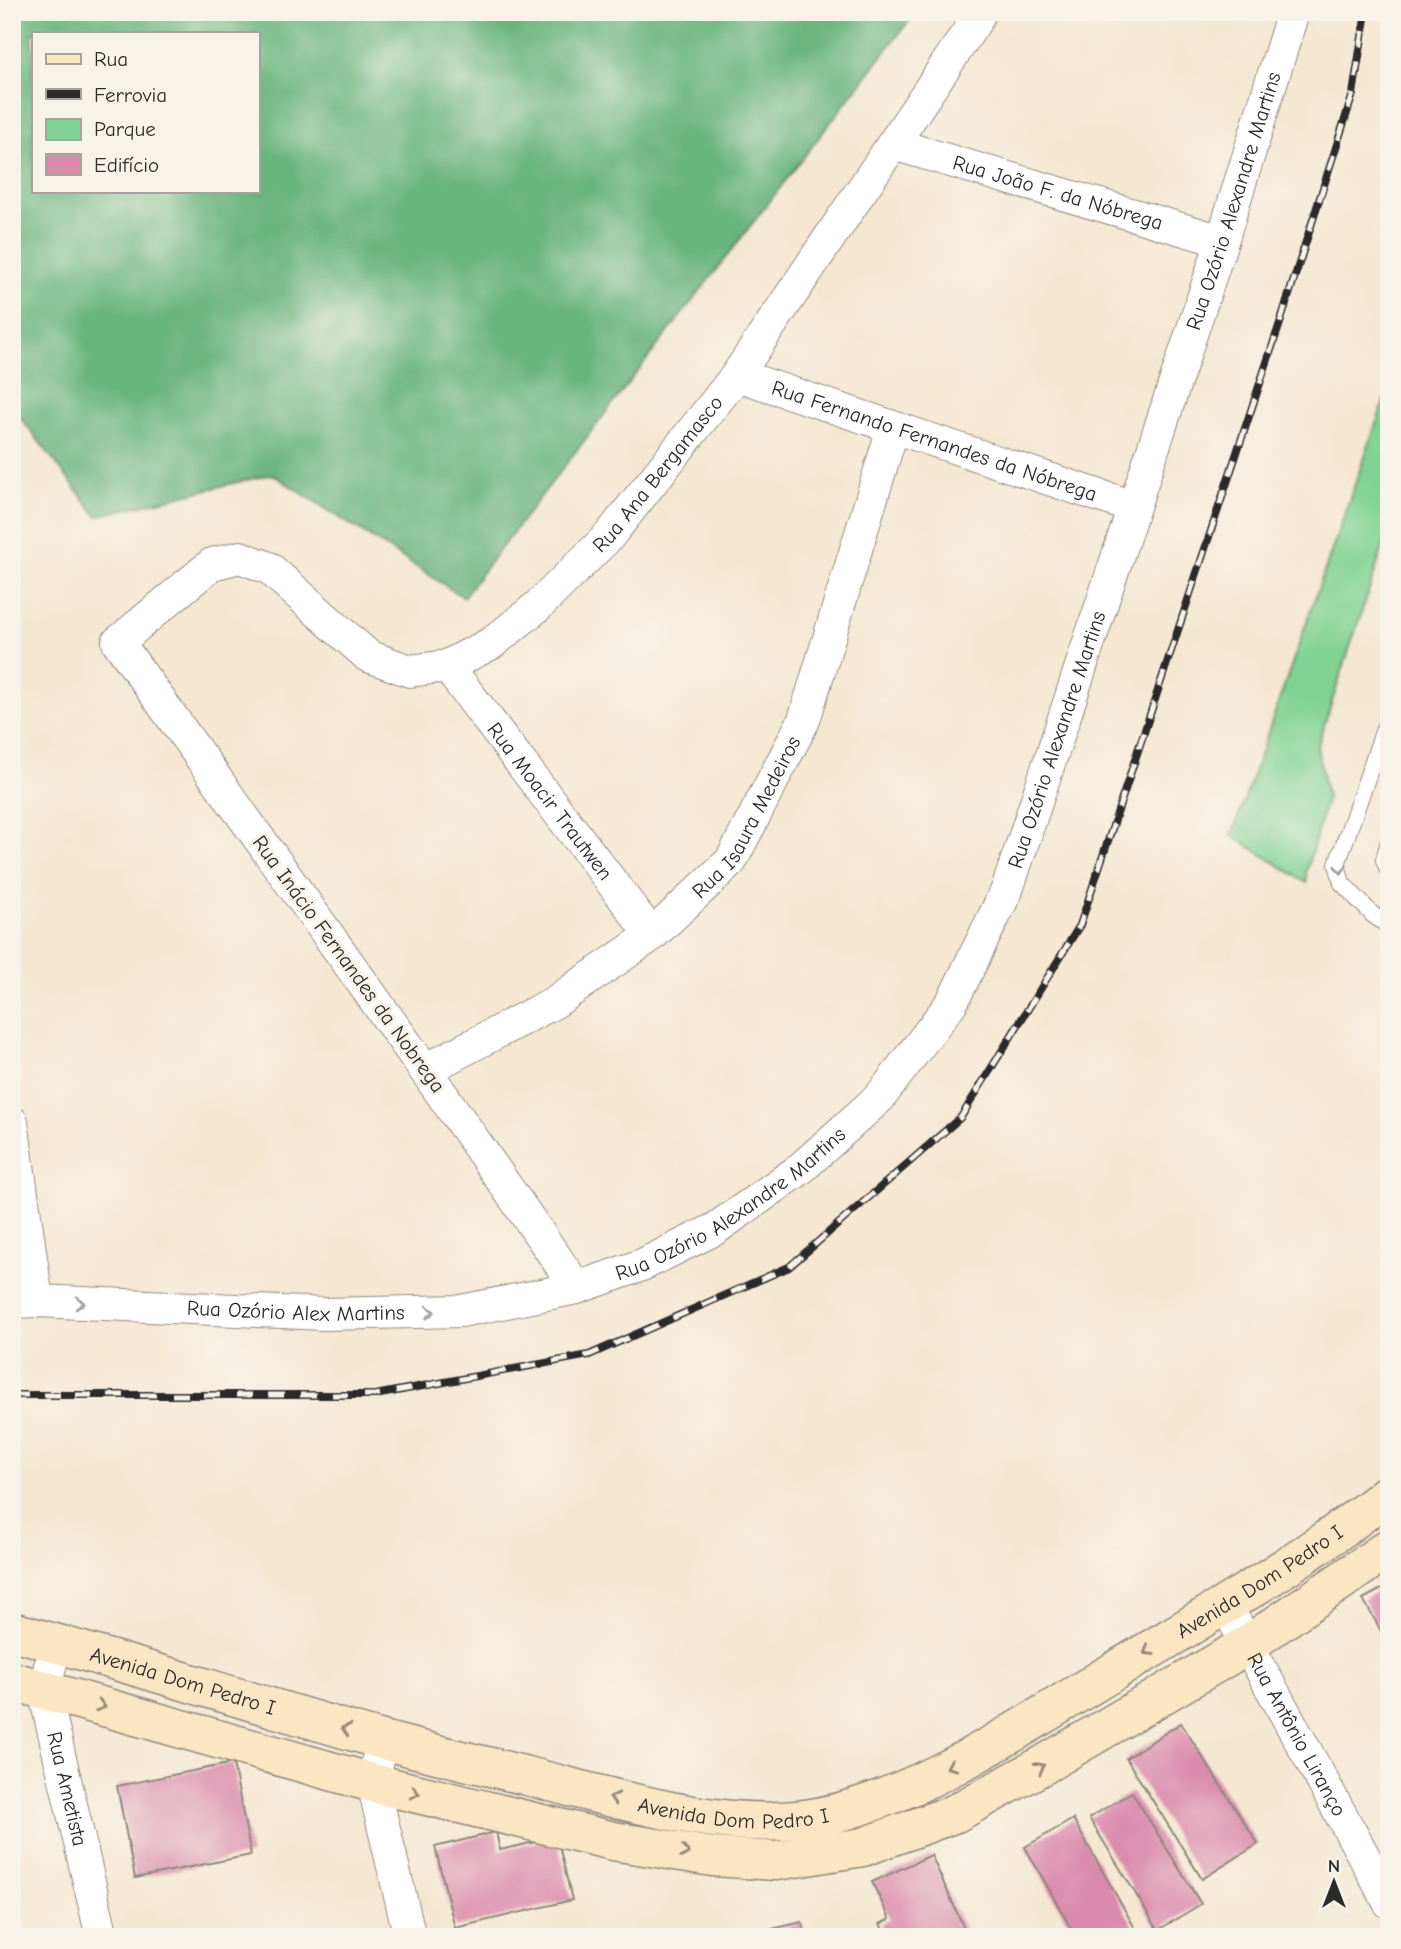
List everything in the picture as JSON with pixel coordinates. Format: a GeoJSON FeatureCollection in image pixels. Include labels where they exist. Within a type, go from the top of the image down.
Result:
{"type":"FeatureCollection","features":[{"type":"Feature","properties":{"kind":"street","name":"Rua Ana Bergamasco"},"geometry":{"type":"LineString","coordinates":[[118,642],[212,564],[240,557],[270,568],[368,656],[410,671],[447,666],[492,643],[538,606],[608,536],[737,375],[975,22],[979,12]]}},
{"type":"Feature","properties":{"kind":"street","name":"Rua Ozório Alexandre Martins"},"geometry":{"type":"LineString","coordinates":[[577,1288],[642,1265],[715,1229],[799,1170],[880,1097],[952,1002],[1007,890],[1222,241],[1293,12]]}},
{"type":"Feature","properties":{"kind":"street","name":"Rua João F. da Nóbrega"},"geometry":{"type":"LineString","coordinates":[[893,144],[1222,241]]}},
{"type":"Feature","properties":{"kind":"street","name":"Rua Fernando Fernandes da Nóbrega"},"geometry":{"type":"LineString","coordinates":[[737,375],[1133,507]]}},
{"type":"Feature","properties":{"kind":"street","name":"Rua Isaura Medeiros"},"geometry":{"type":"LineString","coordinates":[[425,1070],[555,1002],[652,935],[731,861],[804,720],[893,428]]}},
{"type":"Feature","properties":{"kind":"street","name":"Rua Inácio Fernandes da Nobrega"},"geometry":{"type":"LineString","coordinates":[[118,642],[425,1070],[577,1288]]}},
{"type":"Feature","properties":{"kind":"street","name":"Rua Moacir Trautwen"},"geometry":{"type":"LineString","coordinates":[[447,666],[652,935]]}},
{"type":"Feature","properties":{"kind":"street"},"geometry":{"type":"LineString","coordinates":[[12,1122],[25,1301]]}},
{"type":"Feature","properties":{"kind":"street","name":"Rua Ozório Alex Martins"},"geometry":{"type":"LineString","coordinates":[[25,1301],[325,1314],[420,1312],[461,1311],[577,1288]]}},
{"type":"Feature","properties":{"kind":"street","name":"Avenida Dom Pedro I"},"geometry":{"type":"LineString","coordinates":[[12,1631],[382,1740],[626,1801],[712,1818],[777,1821],[818,1817],[866,1804],[973,1756],[1226,1604],[1356,1519],[1389,1493]]}},
{"type":"Feature","properties":{"kind":"street","name":"Avenida Dom Pedro I"},"geometry":{"type":"LineString","coordinates":[[28,1686],[373,1783],[612,1841],[713,1857],[776,1861],[863,1847],[956,1813],[1247,1645],[1389,1548]]}},
{"type":"Feature","properties":{"kind":"street","name":"Rua Antônio Liranço"},"geometry":{"type":"LineString","coordinates":[[1226,1604],[1389,1902]]}},
{"type":"Feature","properties":{"kind":"street","name":"Rua Ametista"},"geometry":{"type":"LineString","coordinates":[[56,1643],[28,1686],[102,1937]]}},
{"type":"Feature","properties":{"kind":"street"},"geometry":{"type":"LineString","coordinates":[[382,1740],[373,1783],[410,1937]]}},
{"type":"Feature","properties":{"kind":"lane"},"geometry":{"type":"LineString","coordinates":[[1389,715],[1337,864],[1342,883],[1373,915],[1389,926]]}},
{"type":"Feature","properties":{"kind":"lane"},"geometry":{"type":"LineString","coordinates":[[1389,841],[1384,860],[1389,872]]}},
{"type":"Feature","properties":{"kind":"green space"},"geometry":{"type":"Polygon","coordinates":[[[12,12],[916,12],[463,597],[272,474],[97,516],[12,407],[12,12]]]}},
{"type":"Feature","properties":{"kind":"green space"},"geometry":{"type":"Polygon","coordinates":[[[1389,387],[1389,529],[1317,747],[1327,797],[1306,872],[1307,883],[1232,835],[1389,387]]]}},
{"type":"Feature","properties":{"kind":"building"},"geometry":{"type":"Polygon","coordinates":[[[1389,1585],[1389,1645],[1363,1599],[1389,1585]]]}},
{"type":"Feature","properties":{"kind":"building"},"geometry":{"type":"Polygon","coordinates":[[[1181,1723],[1258,1844],[1202,1879],[1126,1758],[1181,1723]]]}},
{"type":"Feature","properties":{"kind":"building"},"geometry":{"type":"Polygon","coordinates":[[[233,1763],[251,1855],[135,1878],[117,1786],[233,1763]]]}},
{"type":"Feature","properties":{"kind":"building"},"geometry":{"type":"Polygon","coordinates":[[[1132,1792],[1201,1904],[1158,1930],[1089,1818],[1132,1792]]]}},
{"type":"Feature","properties":{"kind":"building"},"geometry":{"type":"Polygon","coordinates":[[[1073,1819],[1140,1937],[1076,1937],[1025,1847],[1073,1819]]]}},
{"type":"Feature","properties":{"kind":"building"},"geometry":{"type":"Polygon","coordinates":[[[496,1832],[500,1850],[557,1837],[572,1900],[455,1928],[435,1847],[496,1832]]]}},
{"type":"Feature","properties":{"kind":"building"},"geometry":{"type":"Polygon","coordinates":[[[931,1855],[968,1937],[887,1937],[880,1924],[890,1919],[872,1882],[931,1855]]]}},
{"type":"Feature","properties":{"kind":"building"},"geometry":{"type":"Polygon","coordinates":[[[802,1922],[806,1937],[742,1937],[742,1936],[802,1922]]]}},
{"type":"Feature","properties":{"kind":"railway"},"geometry":{"type":"LineString","coordinates":[[12,1395],[375,1395],[589,1355],[789,1267],[961,1117],[1080,925],[1280,323],[1353,94],[1366,12]]}}]}
